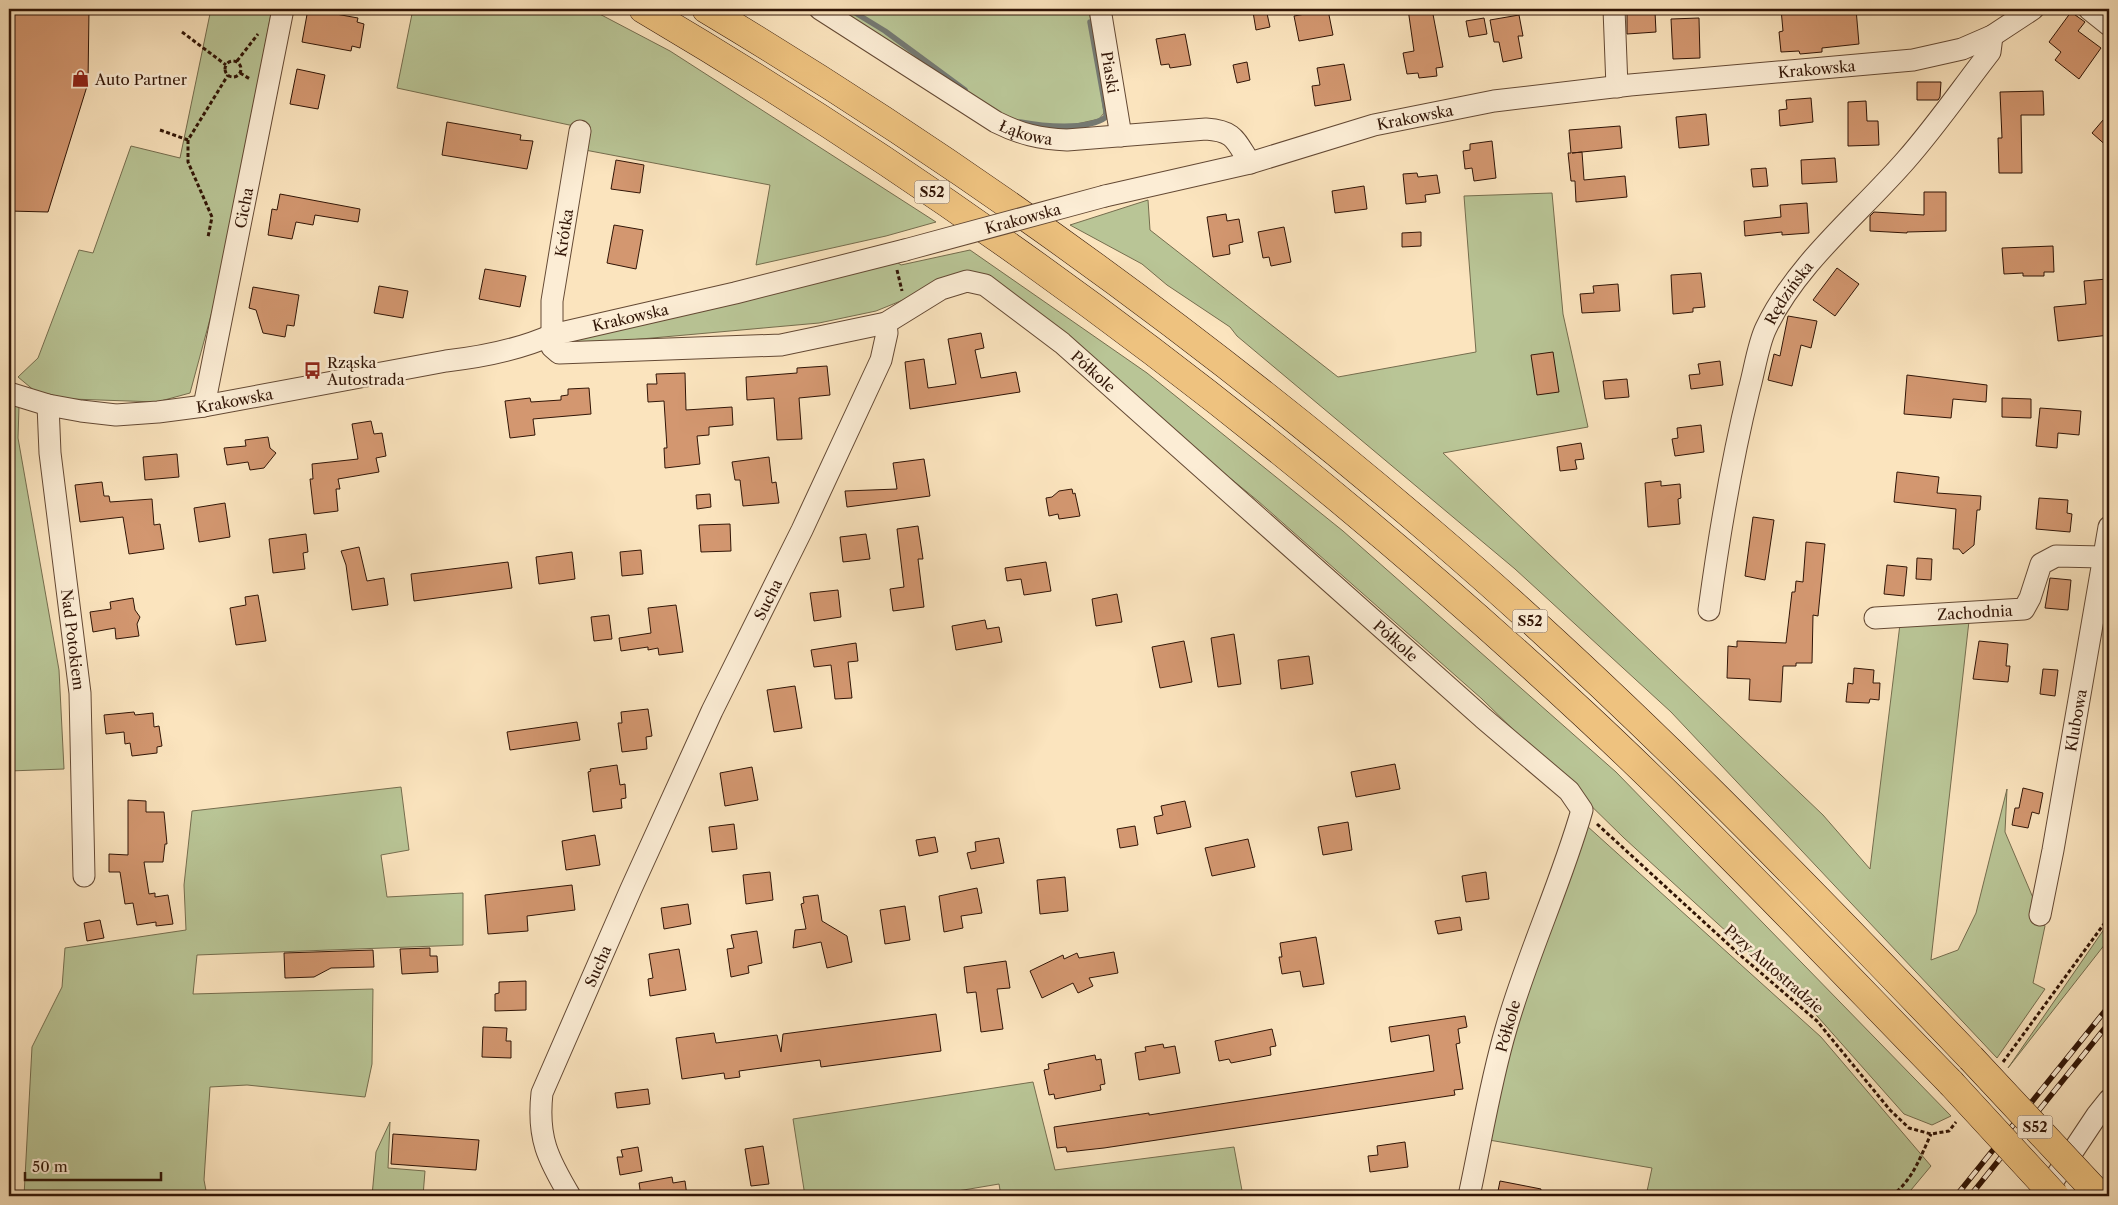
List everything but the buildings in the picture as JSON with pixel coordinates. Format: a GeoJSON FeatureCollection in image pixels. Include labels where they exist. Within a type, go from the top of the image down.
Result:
{"type":"FeatureCollection","features":[{"type":"Feature","properties":{"kind":"highway","name":"S52"},"geometry":{"type":"LineString","coordinates":[[643,9],[753,75],[970,218],[1160,356],[1282,451],[1456,598],[1585,715],[1712,838],[1951,1083],[2054,1196]]}},
{"type":"Feature","properties":{"kind":"highway","name":"S52"},"geometry":{"type":"LineString","coordinates":[[706,9],[791,60],[953,166],[1144,302],[1306,430],[1424,527],[1605,689],[1722,802],[1844,925],[2100,1196]]}},
{"type":"Feature","properties":{"kind":"street","name":"Cicha"},"geometry":{"type":"LineString","coordinates":[[204,406],[283,9]]}},
{"type":"Feature","properties":{"kind":"street","name":"Łąkowa"},"geometry":{"type":"LineString","coordinates":[[820,9],[996,122],[1019,133],[1044,139],[1121,136],[1206,129],[1223,130],[1233,137],[1250,163]]}},
{"type":"Feature","properties":{"kind":"street","name":"Piaski"},"geometry":{"type":"LineString","coordinates":[[1100,9],[1121,136]]}},
{"type":"Feature","properties":{"kind":"street"},"geometry":{"type":"LineString","coordinates":[[1614,9],[1617,87]]}},
{"type":"Feature","properties":{"kind":"street","name":"Krakowska"},"geometry":{"type":"LineString","coordinates":[[9,394],[48,405],[116,414],[204,406],[446,361],[479,357],[530,345],[552,336],[735,293],[1105,196],[1250,163],[1374,125],[1494,101],[1617,87],[1913,60],[1962,49],[1992,36],[2033,9]]}},
{"type":"Feature","properties":{"kind":"street"},"geometry":{"type":"LineString","coordinates":[[2089,9],[2109,25]]}},
{"type":"Feature","properties":{"kind":"street","name":"Rędzińska"},"geometry":{"type":"LineString","coordinates":[[1709,610],[1721,522],[1764,330],[1819,250],[1850,221],[1907,159],[1984,60],[1990,52],[1992,36]]}},
{"type":"Feature","properties":{"kind":"street","name":"Krótka"},"geometry":{"type":"LineString","coordinates":[[552,336],[552,301],[580,131]]}},
{"type":"Feature","properties":{"kind":"street","name":"Półkole"},"geometry":{"type":"LineString","coordinates":[[886,323],[941,288],[967,281],[985,285],[1062,343],[1483,718],[1569,791],[1582,810],[1575,836],[1530,956],[1506,1029],[1468,1196]]}},
{"type":"Feature","properties":{"kind":"street"},"geometry":{"type":"LineString","coordinates":[[552,336],[552,347],[559,353],[781,344],[886,323]]}},
{"type":"Feature","properties":{"kind":"street","name":"Sucha"},"geometry":{"type":"LineString","coordinates":[[570,1196],[552,1164],[543,1141],[540,1114],[542,1093],[708,720],[802,530],[881,360],[887,333],[886,323]]}},
{"type":"Feature","properties":{"kind":"street","name":"Nad Potokiem"},"geometry":{"type":"LineString","coordinates":[[48,405],[50,453],[80,693],[84,876]]}},
{"type":"Feature","properties":{"kind":"street","name":"Klubowa"},"geometry":{"type":"LineString","coordinates":[[2040,915],[2074,735],[2109,527]]}},
{"type":"Feature","properties":{"kind":"street","name":"Zachodnia"},"geometry":{"type":"LineString","coordinates":[[1875,618],[2024,609],[2030,598],[2041,564],[2056,556],[2103,557]]}},
{"type":"Feature","properties":{"kind":"street"},"geometry":{"type":"LineString","coordinates":[[2043,1196],[2103,1108]]}},
{"type":"Feature","properties":{"kind":"path"},"geometry":{"type":"LineString","coordinates":[[182,32],[226,65]]}},
{"type":"Feature","properties":{"kind":"path"},"geometry":{"type":"LineString","coordinates":[[226,65],[234,61],[239,63],[241,67],[240,73],[236,76],[228,75]]}},
{"type":"Feature","properties":{"kind":"path"},"geometry":{"type":"LineString","coordinates":[[226,65],[225,70],[228,75]]}},
{"type":"Feature","properties":{"kind":"path"},"geometry":{"type":"LineString","coordinates":[[208,237],[212,217],[188,162],[188,140],[228,75]]}},
{"type":"Feature","properties":{"kind":"path"},"geometry":{"type":"LineString","coordinates":[[160,130],[188,140]]}},
{"type":"Feature","properties":{"kind":"path"},"geometry":{"type":"LineString","coordinates":[[898,251],[908,309]]}},
{"type":"Feature","properties":{"kind":"path","name":"Przy Autostradzie"},"geometry":{"type":"LineString","coordinates":[[1582,810],[1740,955],[1817,1021],[1890,1110],[1909,1128],[1931,1134],[1949,1131],[1961,1115]]}},
{"type":"Feature","properties":{"kind":"path"},"geometry":{"type":"LineString","coordinates":[[1997,1069],[2109,917]]}},
{"type":"Feature","properties":{"kind":"path"},"geometry":{"type":"LineString","coordinates":[[1892,1196],[1904,1186],[1918,1167],[1931,1134]]}},
{"type":"Feature","properties":{"kind":"green space"},"geometry":{"type":"Polygon","coordinates":[[[211,9],[272,9],[220,282],[190,393],[157,402],[71,399],[36,392],[18,377],[38,358],[79,250],[93,253],[131,146],[180,158],[211,9]]]}},
{"type":"Feature","properties":{"kind":"green space"},"geometry":{"type":"Polygon","coordinates":[[[413,9],[590,9],[670,51],[936,222],[886,236],[756,265],[770,185],[585,150],[588,129],[397,88],[413,9]]]}},
{"type":"Feature","properties":{"kind":"green space"},"geometry":{"type":"Polygon","coordinates":[[[839,9],[1089,9],[1104,113],[1099,119],[1054,129],[1012,123],[945,83],[880,35],[839,9]]]}},
{"type":"Feature","properties":{"kind":"green space"},"geometry":{"type":"Polygon","coordinates":[[[1552,193],[1563,314],[1588,427],[1443,453],[1823,815],[1870,869],[1900,624],[1969,621],[1931,960],[1958,950],[1976,913],[2007,789],[2005,832],[2045,926],[2033,983],[2045,989],[1997,1058],[1671,712],[1515,569],[1237,336],[1230,327],[1167,285],[1142,264],[1070,225],[1148,200],[1150,230],[1338,377],[1476,352],[1464,196],[1552,193]]]}},
{"type":"Feature","properties":{"kind":"green space"},"geometry":{"type":"Polygon","coordinates":[[[970,250],[1147,373],[1343,531],[1616,772],[1951,1116],[1932,1125],[1904,1114],[1810,1008],[1624,838],[1482,699],[1258,501],[985,277],[908,298],[876,311],[819,323],[563,346],[573,340],[894,260],[901,265],[970,250]]]}},
{"type":"Feature","properties":{"kind":"green space"},"geometry":{"type":"Polygon","coordinates":[[[9,404],[19,407],[18,438],[59,670],[64,769],[9,771],[9,404]]]}},
{"type":"Feature","properties":{"kind":"green space"},"geometry":{"type":"Polygon","coordinates":[[[401,787],[409,850],[381,855],[387,897],[463,893],[463,945],[197,955],[193,994],[373,989],[372,1064],[365,1097],[247,1085],[210,1087],[204,1180],[207,1196],[24,1196],[32,1047],[62,987],[65,948],[186,930],[184,885],[192,811],[401,787]]]}},
{"type":"Feature","properties":{"kind":"green space"},"geometry":{"type":"Polygon","coordinates":[[[1587,826],[1821,1037],[1931,1166],[1906,1196],[1646,1196],[1652,1168],[1489,1140],[1509,1042],[1587,826]]]}},
{"type":"Feature","properties":{"kind":"green space"},"geometry":{"type":"Polygon","coordinates":[[[2109,922],[2109,939],[2008,1068],[2109,922]]]}},
{"type":"Feature","properties":{"kind":"green space"},"geometry":{"type":"Polygon","coordinates":[[[1033,1082],[1055,1170],[1234,1147],[1243,1196],[1001,1196],[999,1184],[928,1196],[805,1196],[793,1119],[1033,1082]]]}},
{"type":"Feature","properties":{"kind":"green space"},"geometry":{"type":"Polygon","coordinates":[[[390,1122],[388,1168],[425,1171],[423,1196],[372,1196],[376,1152],[390,1122]]]}},
{"type":"Feature","properties":{"kind":"waterway"},"geometry":{"type":"LineString","coordinates":[[849,9],[885,31],[965,90]]}},
{"type":"Feature","properties":{"kind":"waterway"},"geometry":{"type":"LineString","coordinates":[[1020,122],[1052,126],[1076,126],[1088,124],[1106,117],[1090,22]]}},
{"type":"Feature","properties":{"kind":"railway"},"geometry":{"type":"LineString","coordinates":[[1956,1196],[2109,1006]]}},
{"type":"Feature","properties":{"kind":"railway"},"geometry":{"type":"LineString","coordinates":[[1970,1196],[2109,1023]]}},
{"type":"Feature","properties":{"kind":"place","name":"Auto Partner"},"geometry":{"type":"Point","coordinates":[81,79]}},
{"type":"Feature","properties":{"kind":"place","name":"Rząska Autostrada"},"geometry":{"type":"Point","coordinates":[313,371]}}]}
